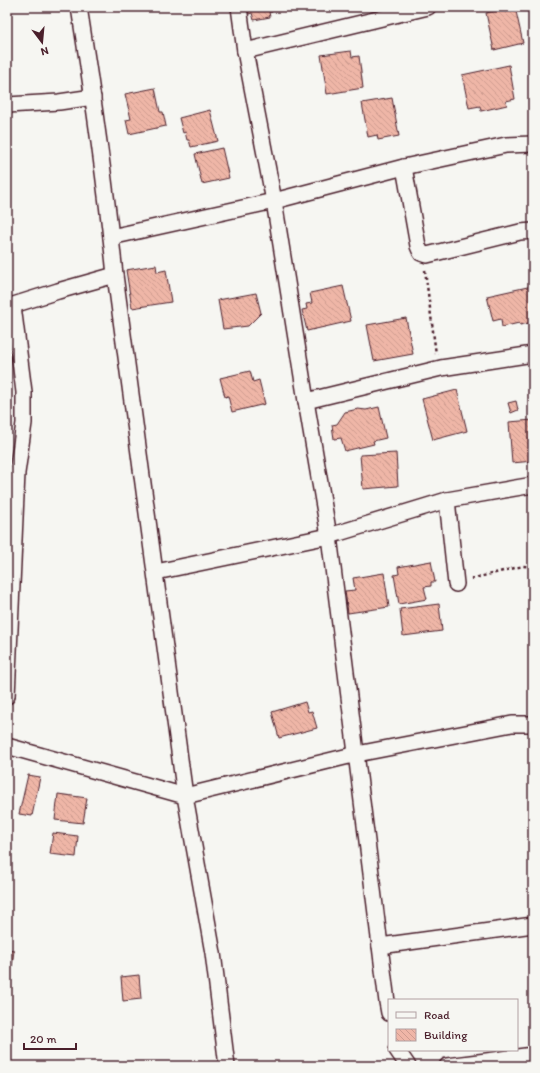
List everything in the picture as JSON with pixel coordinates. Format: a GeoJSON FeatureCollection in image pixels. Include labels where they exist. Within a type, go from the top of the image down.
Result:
{"type":"FeatureCollection","features":[{"type":"Feature","properties":{"kind":"street"},"geometry":{"type":"LineString","coordinates":[[79,7],[93,97],[115,275],[185,796],[213,953],[227,1066]]}},
{"type":"Feature","properties":{"kind":"street"},"geometry":{"type":"LineString","coordinates":[[239,7],[245,51],[274,202],[329,536],[388,1006]]}},
{"type":"Feature","properties":{"kind":"street"},"geometry":{"type":"LineString","coordinates":[[245,51],[428,7]]}},
{"type":"Feature","properties":{"kind":"street"},"geometry":{"type":"LineString","coordinates":[[7,105],[60,102],[93,97]]}},
{"type":"Feature","properties":{"kind":"street"},"geometry":{"type":"LineString","coordinates":[[111,237],[274,202],[404,167],[506,145],[533,144]]}},
{"type":"Feature","properties":{"kind":"street"},"geometry":{"type":"LineString","coordinates":[[404,167],[418,246],[421,253],[426,255],[520,232],[533,231]]}},
{"type":"Feature","properties":{"kind":"street"},"geometry":{"type":"LineString","coordinates":[[7,696],[12,474],[24,423],[24,392],[10,306],[115,275]]}},
{"type":"Feature","properties":{"kind":"street"},"geometry":{"type":"LineString","coordinates":[[306,401],[441,368],[533,354]]}},
{"type":"Feature","properties":{"kind":"street"},"geometry":{"type":"LineString","coordinates":[[156,572],[329,536],[447,500],[533,485]]}},
{"type":"Feature","properties":{"kind":"street"},"geometry":{"type":"LineString","coordinates":[[447,500],[456,584]]}},
{"type":"Feature","properties":{"kind":"street"},"geometry":{"type":"LineString","coordinates":[[7,746],[185,796],[357,754],[512,724],[533,724]]}},
{"type":"Feature","properties":{"kind":"street"},"geometry":{"type":"LineString","coordinates":[[380,946],[533,925]]}},
{"type":"Feature","properties":{"kind":"street"},"geometry":{"type":"LineString","coordinates":[[398,1051],[408,1066]]}},
{"type":"Feature","properties":{"kind":"street"},"geometry":{"type":"LineString","coordinates":[[447,1066],[533,1055]]}},
{"type":"Feature","properties":{"kind":"path"},"geometry":{"type":"LineString","coordinates":[[426,255],[424,264],[426,280],[436,352],[441,368]]}},
{"type":"Feature","properties":{"kind":"path"},"geometry":{"type":"LineString","coordinates":[[456,584],[523,566],[533,568]]}},
{"type":"Feature","properties":{"kind":"building"},"geometry":{"type":"Polygon","coordinates":[[[248,7],[271,7],[272,12],[269,12],[270,17],[254,20],[252,13],[249,14],[248,7]]]}},
{"type":"Feature","properties":{"kind":"building"},"geometry":{"type":"Polygon","coordinates":[[[515,7],[523,43],[494,50],[486,13],[515,7]]]}},
{"type":"Feature","properties":{"kind":"building"},"geometry":{"type":"Polygon","coordinates":[[[351,51],[352,57],[359,56],[363,88],[327,94],[321,55],[351,51]]]}},
{"type":"Feature","properties":{"kind":"building"},"geometry":{"type":"Polygon","coordinates":[[[509,65],[515,99],[506,101],[507,105],[481,111],[480,106],[469,108],[462,75],[509,65]]]}},
{"type":"Feature","properties":{"kind":"building"},"geometry":{"type":"Polygon","coordinates":[[[155,88],[160,112],[163,112],[166,126],[129,134],[126,120],[131,119],[125,94],[155,88]]]}},
{"type":"Feature","properties":{"kind":"building"},"geometry":{"type":"Polygon","coordinates":[[[392,98],[399,136],[378,140],[377,135],[368,137],[362,103],[392,98]]]}},
{"type":"Feature","properties":{"kind":"building"},"geometry":{"type":"Polygon","coordinates":[[[210,110],[218,141],[191,147],[185,132],[183,133],[179,118],[210,110]]]}},
{"type":"Feature","properties":{"kind":"building"},"geometry":{"type":"Polygon","coordinates":[[[222,148],[229,178],[202,184],[195,154],[222,148]]]}},
{"type":"Feature","properties":{"kind":"building"},"geometry":{"type":"Polygon","coordinates":[[[156,265],[157,272],[166,270],[171,302],[132,308],[126,270],[156,265]]]}},
{"type":"Feature","properties":{"kind":"building"},"geometry":{"type":"Polygon","coordinates":[[[343,286],[351,321],[307,331],[302,310],[307,309],[306,304],[312,303],[310,293],[343,286]]]}},
{"type":"Feature","properties":{"kind":"building"},"geometry":{"type":"Polygon","coordinates":[[[532,286],[533,322],[520,325],[519,323],[502,327],[501,319],[493,321],[487,296],[532,286]]]}},
{"type":"Feature","properties":{"kind":"building"},"geometry":{"type":"Polygon","coordinates":[[[256,293],[261,313],[248,326],[223,329],[218,300],[256,293]]]}},
{"type":"Feature","properties":{"kind":"building"},"geometry":{"type":"Polygon","coordinates":[[[406,318],[413,354],[374,361],[367,325],[406,318]]]}},
{"type":"Feature","properties":{"kind":"building"},"geometry":{"type":"Polygon","coordinates":[[[250,371],[253,382],[259,380],[265,404],[232,412],[228,396],[225,397],[220,378],[250,371]]]}},
{"type":"Feature","properties":{"kind":"building"},"geometry":{"type":"Polygon","coordinates":[[[457,390],[467,431],[433,440],[422,399],[457,390]]]}},
{"type":"Feature","properties":{"kind":"building"},"geometry":{"type":"Polygon","coordinates":[[[516,401],[518,410],[511,413],[508,403],[516,401]]]}},
{"type":"Feature","properties":{"kind":"building"},"geometry":{"type":"Polygon","coordinates":[[[379,407],[386,438],[373,441],[374,444],[345,451],[341,438],[334,439],[332,425],[337,424],[345,412],[379,407]]]}},
{"type":"Feature","properties":{"kind":"building"},"geometry":{"type":"Polygon","coordinates":[[[533,420],[533,461],[512,463],[509,422],[533,420]]]}},
{"type":"Feature","properties":{"kind":"building"},"geometry":{"type":"Polygon","coordinates":[[[396,453],[398,486],[363,489],[360,455],[396,453]]]}},
{"type":"Feature","properties":{"kind":"building"},"geometry":{"type":"Polygon","coordinates":[[[431,561],[435,582],[431,582],[431,586],[424,587],[427,599],[399,604],[394,575],[399,574],[398,567],[431,561]]]}},
{"type":"Feature","properties":{"kind":"building"},"geometry":{"type":"Polygon","coordinates":[[[384,573],[389,607],[348,613],[345,591],[355,590],[353,578],[384,573]]]}},
{"type":"Feature","properties":{"kind":"building"},"geometry":{"type":"Polygon","coordinates":[[[439,604],[442,631],[403,636],[400,609],[439,604]]]}},
{"type":"Feature","properties":{"kind":"building"},"geometry":{"type":"Polygon","coordinates":[[[305,702],[308,712],[312,711],[317,728],[279,738],[272,712],[305,702]]]}},
{"type":"Feature","properties":{"kind":"building"},"geometry":{"type":"Polygon","coordinates":[[[28,775],[40,777],[32,816],[19,814],[28,775]]]}},
{"type":"Feature","properties":{"kind":"building"},"geometry":{"type":"Polygon","coordinates":[[[58,794],[87,798],[83,823],[55,820],[58,794]]]}},
{"type":"Feature","properties":{"kind":"building"},"geometry":{"type":"Polygon","coordinates":[[[53,833],[78,836],[76,857],[50,854],[53,833]]]}},
{"type":"Feature","properties":{"kind":"building"},"geometry":{"type":"Polygon","coordinates":[[[7,949],[14,950],[10,985],[7,984],[7,949]]]}},
{"type":"Feature","properties":{"kind":"building"},"geometry":{"type":"Polygon","coordinates":[[[139,975],[141,999],[123,1001],[121,977],[139,975]]]}}]}
